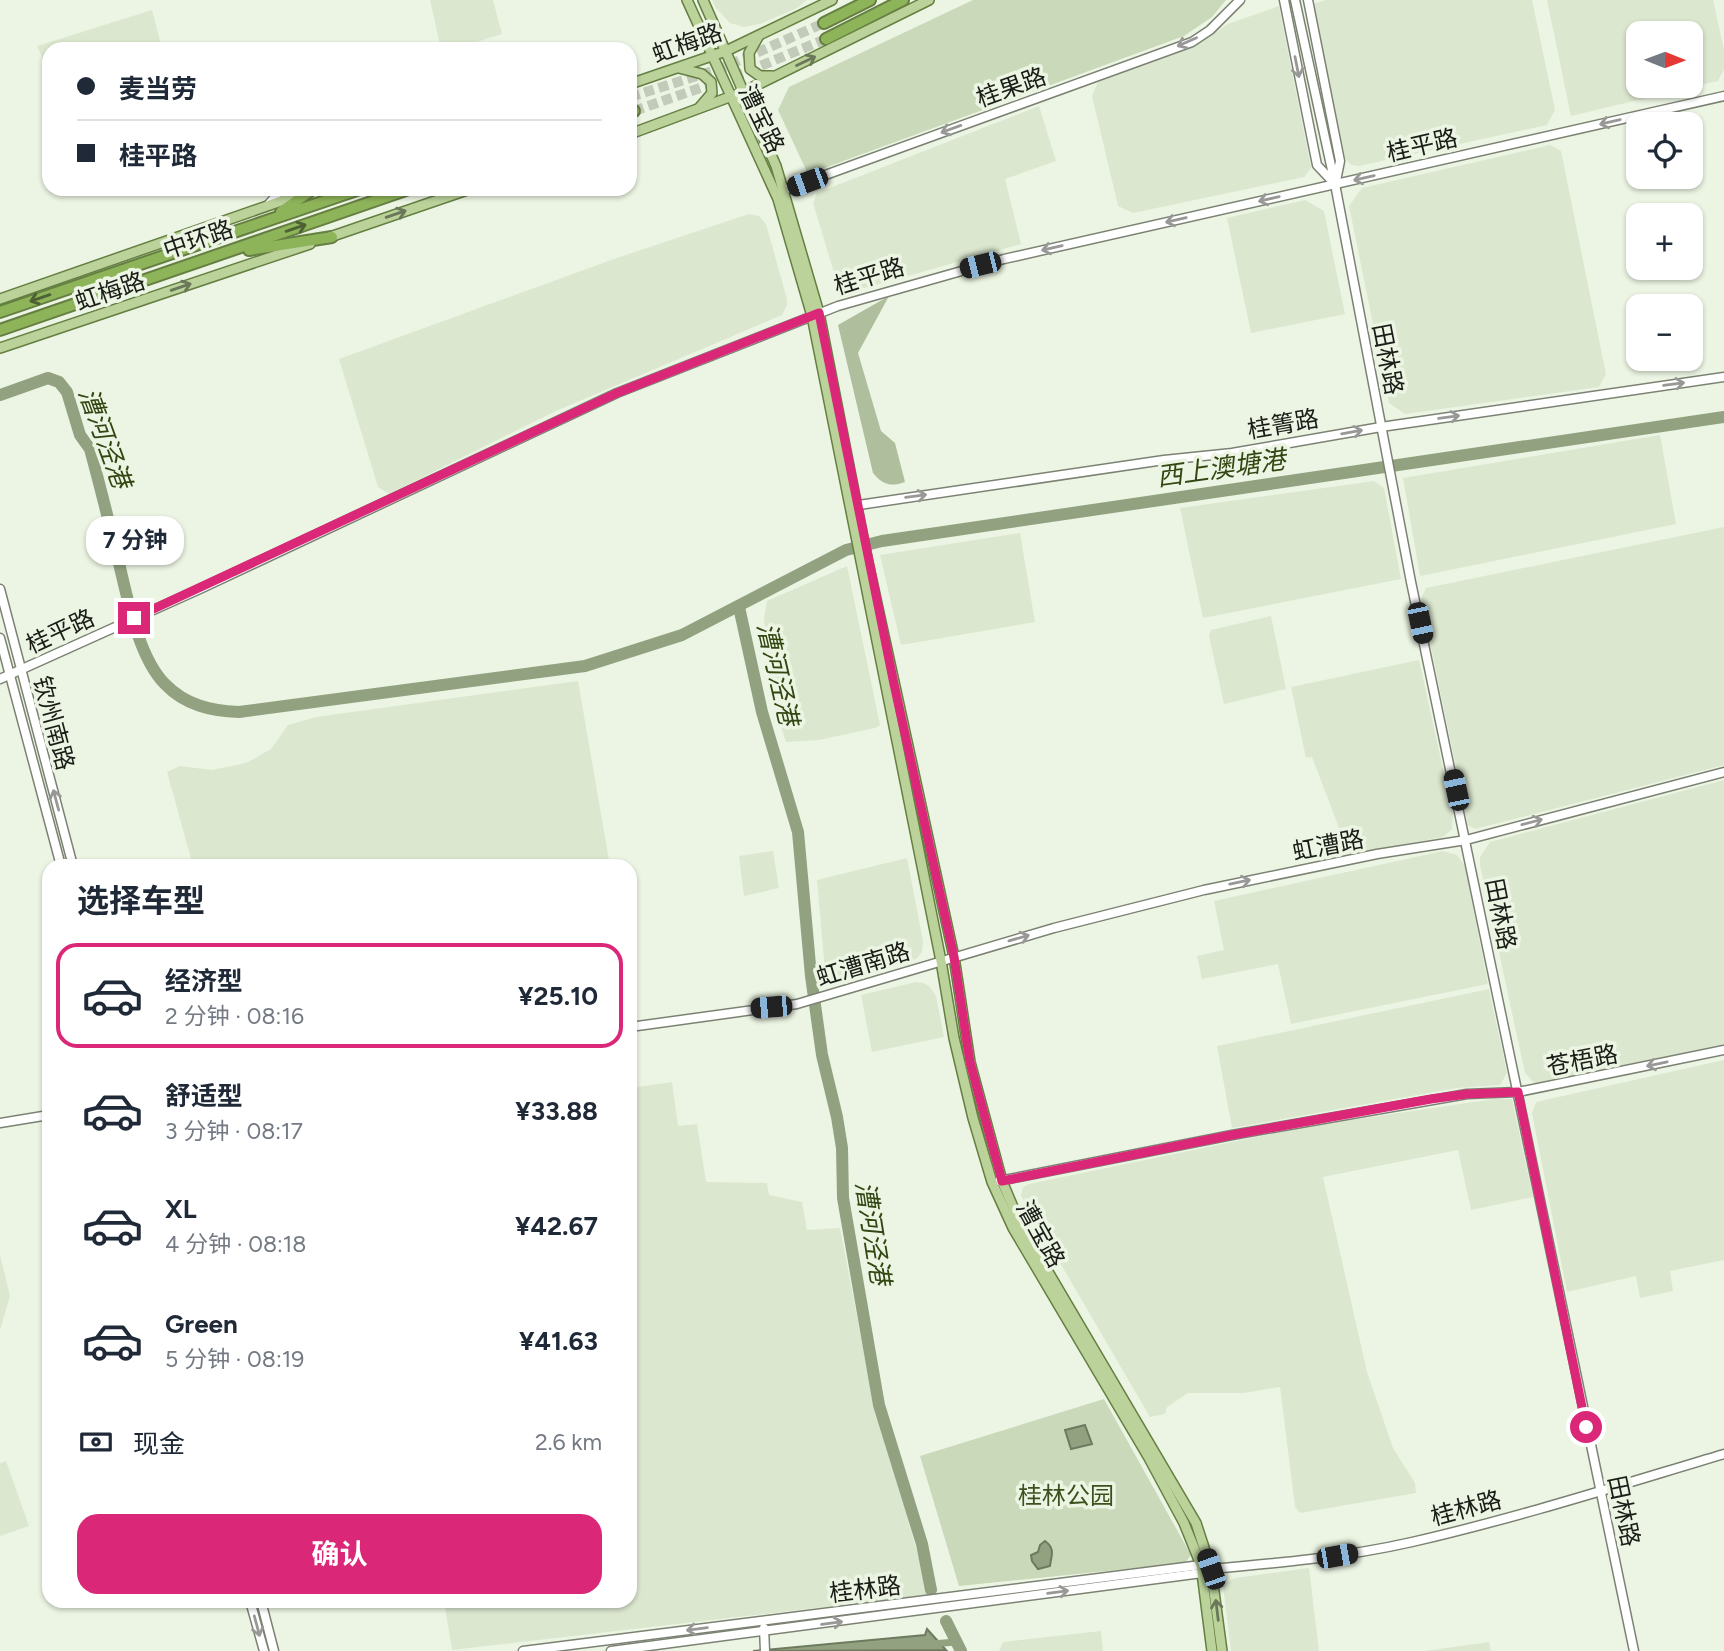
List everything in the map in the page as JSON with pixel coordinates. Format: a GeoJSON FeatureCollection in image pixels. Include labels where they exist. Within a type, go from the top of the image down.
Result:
{"type":"FeatureCollection","features":[{"type":"Feature","properties":{"kind":"highway"},"geometry":{"type":"LineString","coordinates":[[824,23],[870,0]]}},
{"type":"Feature","properties":{"kind":"highway"},"geometry":{"type":"LineString","coordinates":[[826,39],[903,0]]}},
{"type":"Feature","properties":{"kind":"highway"},"geometry":{"type":"LineString","coordinates":[[273,219],[301,196]]}},
{"type":"Feature","properties":{"kind":"highway","name":"中环路"},"geometry":{"type":"LineString","coordinates":[[0,312],[340,196]]}},
{"type":"Feature","properties":{"kind":"highway","name":"中环路"},"geometry":{"type":"LineString","coordinates":[[0,330],[388,196]]}},
{"type":"Feature","properties":{"kind":"highway"},"geometry":{"type":"LineString","coordinates":[[218,254],[332,237]]}},
{"type":"Feature","properties":{"kind":"main road","name":"漕宝路"},"geometry":{"type":"LineString","coordinates":[[687,0],[778,199],[815,314]]}},
{"type":"Feature","properties":{"kind":"main road","name":"漕宝路"},"geometry":{"type":"LineString","coordinates":[[703,0],[776,166],[815,314],[954,1038],[973,1118],[997,1181],[1021,1226],[1196,1523],[1222,1651]]}},
{"type":"Feature","properties":{"kind":"main road","name":"虹梅路"},"geometry":{"type":"LineString","coordinates":[[637,82],[726,51],[832,0]]}},
{"type":"Feature","properties":{"kind":"main road"},"geometry":{"type":"LineString","coordinates":[[637,132],[743,92],[929,0]]}},
{"type":"Feature","properties":{"kind":"main road"},"geometry":{"type":"LineString","coordinates":[[758,37],[749,53],[750,68],[760,76],[775,76]]}},
{"type":"Feature","properties":{"kind":"main road"},"geometry":{"type":"LineString","coordinates":[[679,68],[702,74],[711,82],[712,93],[696,111]]}},
{"type":"Feature","properties":{"kind":"main road","name":"虹梅路"},"geometry":{"type":"LineString","coordinates":[[0,299],[292,196]]}},
{"type":"Feature","properties":{"kind":"main road","name":"虹梅路"},"geometry":{"type":"LineString","coordinates":[[0,348],[450,196]]}},
{"type":"Feature","properties":{"kind":"main road","name":"漕宝路"},"geometry":{"type":"LineString","coordinates":[[863,560],[954,957],[970,1062],[997,1181]]}},
{"type":"Feature","properties":{"kind":"main road","name":"漕宝路"},"geometry":{"type":"LineString","coordinates":[[1205,1569],[1212,1651]]}},
{"type":"Feature","properties":{"kind":"street","name":"桂果路"},"geometry":{"type":"LineString","coordinates":[[784,190],[1192,42],[1210,30],[1240,0]]}},
{"type":"Feature","properties":{"kind":"street","name":"田林路"},"geometry":{"type":"LineString","coordinates":[[1284,0],[1317,165],[1335,184]]}},
{"type":"Feature","properties":{"kind":"street","name":"田林路"},"geometry":{"type":"LineString","coordinates":[[1295,0],[1335,184],[1411,582],[1634,1651]]}},
{"type":"Feature","properties":{"kind":"street","name":"田林路"},"geometry":{"type":"LineString","coordinates":[[1308,0],[1340,161],[1335,184]]}},
{"type":"Feature","properties":{"kind":"street","name":"桂平路"},"geometry":{"type":"LineString","coordinates":[[0,679],[617,393],[815,314],[908,284],[992,262],[1724,96]]}},
{"type":"Feature","properties":{"kind":"street"},"geometry":{"type":"LineString","coordinates":[[268,205],[276,196]]}},
{"type":"Feature","properties":{"kind":"street","name":"桂箐路"},"geometry":{"type":"LineString","coordinates":[[853,506],[1164,460],[1232,453],[1381,427],[1724,377]]}},
{"type":"Feature","properties":{"kind":"street","name":"钦州南路"},"geometry":{"type":"LineString","coordinates":[[0,589],[71,859]]}},
{"type":"Feature","properties":{"kind":"street","name":"钦州南路"},"geometry":{"type":"LineString","coordinates":[[0,638],[59,859]]}},
{"type":"Feature","properties":{"kind":"street","name":"虹漕路"},"geometry":{"type":"LineString","coordinates":[[941,961],[1054,928],[1204,890],[1466,840],[1724,772]]}},
{"type":"Feature","properties":{"kind":"street","name":"虹漕南路"},"geometry":{"type":"LineString","coordinates":[[637,1026],[797,1004],[941,961]]}},
{"type":"Feature","properties":{"kind":"street","name":"苍梧路"},"geometry":{"type":"LineString","coordinates":[[997,1181],[1431,1099],[1518,1092],[1724,1050]]}},
{"type":"Feature","properties":{"kind":"street"},"geometry":{"type":"LineString","coordinates":[[0,1123],[42,1116]]}},
{"type":"Feature","properties":{"kind":"street","name":"桂林路"},"geometry":{"type":"LineString","coordinates":[[523,1651],[1205,1569],[1313,1560],[1410,1543],[1724,1454]]}},
{"type":"Feature","properties":{"kind":"street","name":"桂林路"},"geometry":{"type":"LineString","coordinates":[[611,1651],[765,1632],[1205,1569]]}},
{"type":"Feature","properties":{"kind":"street"},"geometry":{"type":"LineString","coordinates":[[252,1608],[264,1651]]}},
{"type":"Feature","properties":{"kind":"street"},"geometry":{"type":"LineString","coordinates":[[263,1608],[274,1651]]}},
{"type":"Feature","properties":{"kind":"street"},"geometry":{"type":"LineString","coordinates":[[764,1621],[765,1649]]}},
{"type":"Feature","properties":{"kind":"shaded area"},"geometry":{"type":"Polygon","coordinates":[[[430,0],[493,0],[502,34],[476,42],[439,42],[430,0]]]}},
{"type":"Feature","properties":{"kind":"shaded area"},"geometry":{"type":"Polygon","coordinates":[[[712,0],[807,0],[797,8],[760,24],[744,27],[730,23],[712,0]]]}},
{"type":"Feature","properties":{"kind":"shaded area"},"geometry":{"type":"Polygon","coordinates":[[[1326,0],[1532,0],[1555,110],[1547,125],[1359,166],[1351,165],[1345,158],[1313,4],[1326,0]]]}},
{"type":"Feature","properties":{"kind":"shaded area"},"geometry":{"type":"Polygon","coordinates":[[[1547,0],[1713,0],[1724,50],[1724,69],[1718,81],[1703,85],[1703,21],[1626,21],[1626,98],[1647,98],[1571,116],[1547,0]]]}},
{"type":"Feature","properties":{"kind":"shaded area"},"geometry":{"type":"Polygon","coordinates":[[[1279,6],[1311,168],[1304,177],[1133,213],[1118,206],[1092,96],[1098,82],[1191,48],[1228,24],[1279,6]]]}},
{"type":"Feature","properties":{"kind":"shaded area"},"geometry":{"type":"Polygon","coordinates":[[[152,10],[160,42],[50,42],[152,10]]]}},
{"type":"Feature","properties":{"kind":"shaded area"},"geometry":{"type":"Polygon","coordinates":[[[42,44],[42,57],[37,46],[42,44]]]}},
{"type":"Feature","properties":{"kind":"shaded area"},"geometry":{"type":"Polygon","coordinates":[[[1039,106],[1056,161],[1005,179],[1021,244],[869,287],[846,291],[836,279],[813,203],[817,193],[1039,106]]]}},
{"type":"Feature","properties":{"kind":"shaded area"},"geometry":{"type":"Polygon","coordinates":[[[1550,145],[1561,151],[1606,374],[1599,387],[1405,414],[1389,403],[1349,206],[1362,188],[1550,145]]]}},
{"type":"Feature","properties":{"kind":"shaded area"},"geometry":{"type":"Polygon","coordinates":[[[1305,200],[1324,211],[1345,314],[1251,333],[1227,218],[1305,200]]]}},
{"type":"Feature","properties":{"kind":"shaded area"},"geometry":{"type":"Polygon","coordinates":[[[749,214],[759,216],[766,224],[787,299],[782,315],[556,411],[389,494],[378,487],[339,359],[614,259],[749,214]]]}},
{"type":"Feature","properties":{"kind":"shaded area"},"geometry":{"type":"Polygon","coordinates":[[[889,296],[858,353],[881,431],[895,443],[905,482],[891,485],[873,473],[838,325],[889,296]]]}},
{"type":"Feature","properties":{"kind":"shaded area"},"geometry":{"type":"Polygon","coordinates":[[[1660,435],[1676,524],[1420,576],[1403,478],[1660,435]]]}},
{"type":"Feature","properties":{"kind":"shaded area"},"geometry":{"type":"Polygon","coordinates":[[[1374,481],[1384,488],[1401,579],[1203,618],[1180,508],[1374,481]]]}},
{"type":"Feature","properties":{"kind":"shaded area"},"geometry":{"type":"Polygon","coordinates":[[[1724,527],[1724,765],[1475,829],[1468,825],[1421,599],[1426,588],[1724,527]]]}},
{"type":"Feature","properties":{"kind":"shaded area"},"geometry":{"type":"Polygon","coordinates":[[[1020,533],[1035,622],[901,645],[880,555],[1020,533]]]}},
{"type":"Feature","properties":{"kind":"shaded area"},"geometry":{"type":"Polygon","coordinates":[[[847,566],[880,725],[819,740],[786,742],[773,702],[764,618],[767,601],[847,566]]]}},
{"type":"Feature","properties":{"kind":"shaded area"},"geometry":{"type":"Polygon","coordinates":[[[1271,616],[1286,689],[1224,704],[1209,636],[1211,630],[1271,616]]]}},
{"type":"Feature","properties":{"kind":"shaded area"},"geometry":{"type":"Polygon","coordinates":[[[1419,660],[1453,814],[1452,829],[1443,837],[1349,854],[1312,757],[1306,758],[1291,687],[1419,660]]]}},
{"type":"Feature","properties":{"kind":"shaded area"},"geometry":{"type":"Polygon","coordinates":[[[578,681],[609,859],[191,859],[167,772],[180,766],[212,770],[246,763],[271,749],[288,725],[316,717],[578,681]]]}},
{"type":"Feature","properties":{"kind":"shaded area"},"geometry":{"type":"Polygon","coordinates":[[[1724,780],[1724,1044],[1535,1084],[1525,1073],[1480,857],[1490,842],[1724,780]]]}},
{"type":"Feature","properties":{"kind":"shaded area"},"geometry":{"type":"Polygon","coordinates":[[[773,851],[779,888],[744,896],[739,856],[773,851]]]}},
{"type":"Feature","properties":{"kind":"shaded area"},"geometry":{"type":"Polygon","coordinates":[[[1443,851],[1457,855],[1465,866],[1488,984],[1291,1024],[1278,964],[1202,979],[1197,956],[1224,950],[1214,901],[1443,851]]]}},
{"type":"Feature","properties":{"kind":"shaded area"},"geometry":{"type":"Polygon","coordinates":[[[907,858],[923,941],[922,952],[916,959],[826,983],[817,880],[907,858]]]}},
{"type":"Feature","properties":{"kind":"shaded area"},"geometry":{"type":"Polygon","coordinates":[[[916,982],[930,987],[936,996],[944,1037],[872,1052],[861,995],[916,982]]]}},
{"type":"Feature","properties":{"kind":"shaded area"},"geometry":{"type":"Polygon","coordinates":[[[1489,989],[1507,1073],[1500,1085],[1457,1088],[1232,1128],[1217,1046],[1489,989]]]}},
{"type":"Feature","properties":{"kind":"shaded area"},"geometry":{"type":"Polygon","coordinates":[[[1724,1060],[1724,1260],[1670,1271],[1673,1291],[1640,1298],[1636,1276],[1567,1292],[1532,1113],[1536,1102],[1724,1060]]]}},
{"type":"Feature","properties":{"kind":"shaded area"},"geometry":{"type":"Polygon","coordinates":[[[672,1082],[678,1126],[697,1124],[706,1182],[767,1183],[769,1195],[802,1202],[807,1230],[840,1228],[870,1384],[929,1595],[452,1650],[445,1608],[637,1608],[637,1087],[672,1082]]]}},
{"type":"Feature","properties":{"kind":"shaded area"},"geometry":{"type":"Polygon","coordinates":[[[1494,1099],[1512,1099],[1533,1197],[1471,1210],[1458,1150],[1323,1177],[1367,1372],[1393,1448],[1415,1483],[1416,1493],[1300,1513],[1295,1507],[1280,1387],[1244,1393],[1188,1393],[1167,1407],[1165,1414],[1150,1417],[1021,1196],[1023,1187],[1029,1184],[1310,1126],[1494,1099]]]}},
{"type":"Feature","properties":{"kind":"shaded area"},"geometry":{"type":"Polygon","coordinates":[[[0,1255],[10,1296],[0,1330],[0,1255]]]}},
{"type":"Feature","properties":{"kind":"shaded area"},"geometry":{"type":"Polygon","coordinates":[[[1085,1425],[1092,1444],[1071,1449],[1065,1430],[1085,1425]]]}},
{"type":"Feature","properties":{"kind":"shaded area"},"geometry":{"type":"Polygon","coordinates":[[[6,1461],[29,1526],[0,1536],[0,1463],[6,1461]]]}},
{"type":"Feature","properties":{"kind":"shaded area"},"geometry":{"type":"Polygon","coordinates":[[[1089,1489],[1088,1501],[1069,1506],[1067,1495],[1079,1494],[1080,1491],[1089,1489]]]}},
{"type":"Feature","properties":{"kind":"shaded area"},"geometry":{"type":"Polygon","coordinates":[[[1045,1541],[1052,1550],[1050,1566],[1038,1569],[1031,1555],[1038,1552],[1045,1541]]]}},
{"type":"Feature","properties":{"kind":"shaded area"},"geometry":{"type":"Polygon","coordinates":[[[1309,1568],[1319,1651],[1231,1651],[1223,1585],[1235,1578],[1309,1568]]]}},
{"type":"Feature","properties":{"kind":"shaded area"},"geometry":{"type":"Polygon","coordinates":[[[927,1629],[946,1650],[753,1651],[925,1635],[927,1629]]]}},
{"type":"Feature","properties":{"kind":"shaded area"},"geometry":{"type":"Polygon","coordinates":[[[1101,1631],[1103,1651],[999,1651],[1003,1642],[1101,1631]]]}},
{"type":"Feature","properties":{"kind":"shaded area"},"geometry":{"type":"Polygon","coordinates":[[[1489,1642],[1491,1651],[1425,1651],[1489,1642]]]}},
{"type":"Feature","properties":{"kind":"green space"},"geometry":{"type":"Polygon","coordinates":[[[973,0],[1226,0],[1212,17],[1184,36],[808,174],[778,110],[789,87],[973,0]]]}},
{"type":"Feature","properties":{"kind":"green space","name":"桂林公园"},"geometry":{"type":"Polygon","coordinates":[[[1104,1399],[1191,1555],[1185,1563],[959,1586],[920,1456],[1104,1399]]]}},
{"type":"Feature","properties":{"kind":"waterway","name":"西上澳塘港"},"geometry":{"type":"LineString","coordinates":[[0,395],[48,378],[59,382],[67,392],[80,435],[90,449],[130,608],[148,658],[165,684],[181,697],[209,708],[239,712],[585,666],[682,635],[846,550],[882,541],[1724,417]]}},
{"type":"Feature","properties":{"kind":"waterway","name":"漕河泾港"},"geometry":{"type":"LineString","coordinates":[[739,607],[762,712],[798,832],[811,976],[822,1055],[837,1117],[842,1148],[843,1198],[879,1405],[922,1544],[931,1590]]}},
{"type":"Feature","properties":{"kind":"waterway","name":"漕河泾港"},"geometry":{"type":"LineString","coordinates":[[946,1621],[961,1651]]}},
{"type":"Feature","properties":{"kind":"waterway"},"geometry":{"type":"LineString","coordinates":[[932,1644],[956,1642]]}},
{"type":"Feature","properties":{"kind":"tunnel"},"geometry":{"type":"LineString","coordinates":[[637,95],[722,68],[824,23]]}},
{"type":"Feature","properties":{"kind":"tunnel"},"geometry":{"type":"LineString","coordinates":[[637,110],[743,73],[826,39]]}},
{"type":"Feature","properties":{"kind":"route"},"geometry":{"type":"LineString","coordinates":[[134,618],[592,404],[819,313],[894,684],[954,957],[970,1062],[1002,1181],[1431,1099],[1518,1092],[1586,1427]]}}]}
